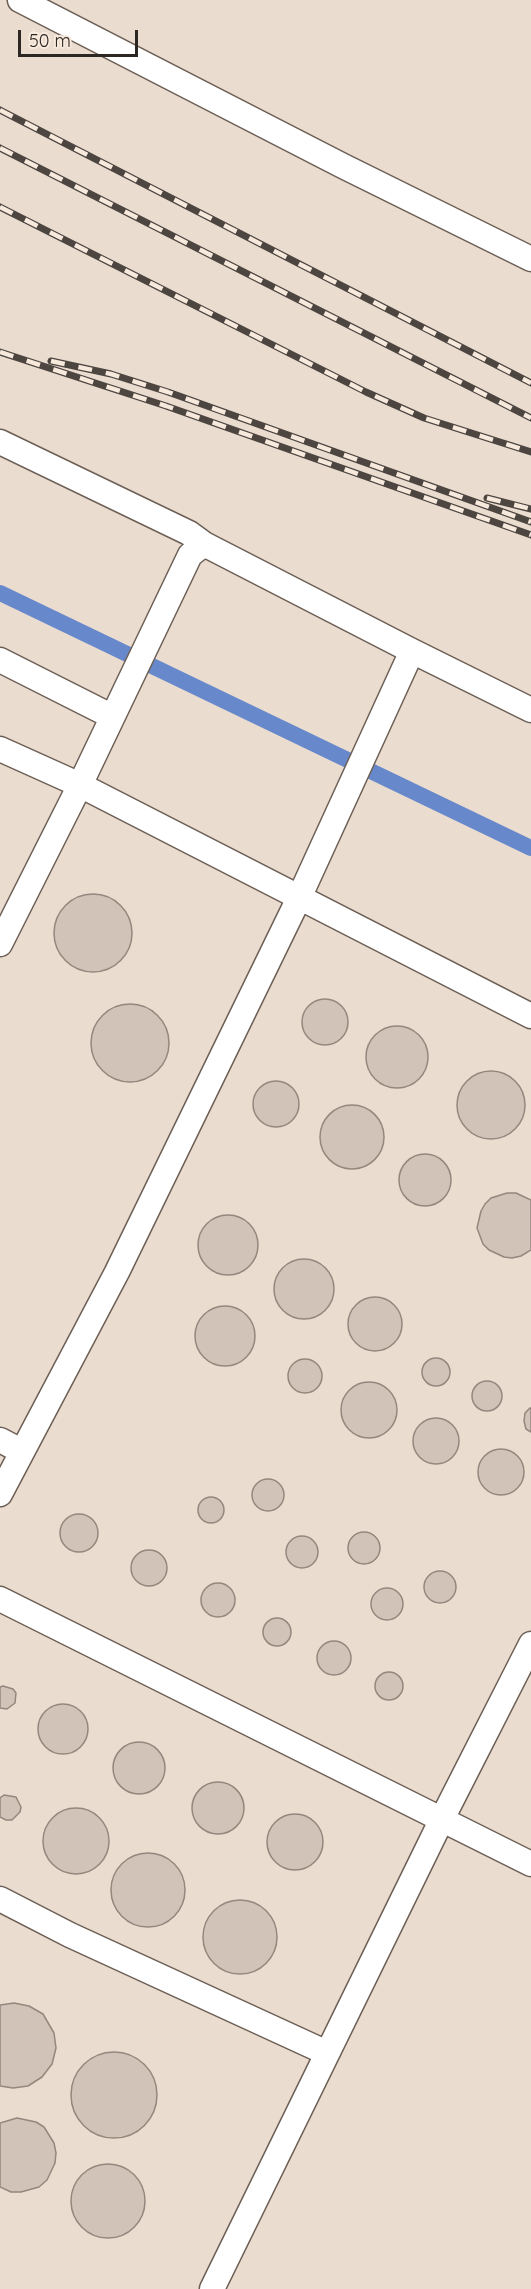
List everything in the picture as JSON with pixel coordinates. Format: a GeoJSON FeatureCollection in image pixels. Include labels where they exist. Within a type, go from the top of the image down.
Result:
{"type":"FeatureCollection","features":[{"type":"Feature","properties":{"kind":"street"},"geometry":{"type":"LineString","coordinates":[[20,0],[332,161],[531,258]]}},
{"type":"Feature","properties":{"kind":"street"},"geometry":{"type":"LineString","coordinates":[[0,442],[189,533],[204,544],[531,710]]}},
{"type":"Feature","properties":{"kind":"street"},"geometry":{"type":"LineString","coordinates":[[0,944],[190,555],[204,544]]}},
{"type":"Feature","properties":{"kind":"street"},"geometry":{"type":"LineString","coordinates":[[0,1494],[10,1446],[117,1272],[298,898],[412,651]]}},
{"type":"Feature","properties":{"kind":"street"},"geometry":{"type":"LineString","coordinates":[[0,660],[111,716]]}},
{"type":"Feature","properties":{"kind":"street"},"geometry":{"type":"LineString","coordinates":[[0,749],[80,784],[531,1016]]}},
{"type":"Feature","properties":{"kind":"street"},"geometry":{"type":"LineString","coordinates":[[0,1599],[531,1864]]}},
{"type":"Feature","properties":{"kind":"street"},"geometry":{"type":"LineString","coordinates":[[212,2289],[442,1819],[531,1644]]}},
{"type":"Feature","properties":{"kind":"street"},"geometry":{"type":"LineString","coordinates":[[0,1899],[70,1935],[327,2054]]}},
{"type":"Feature","properties":{"kind":"building"},"geometry":{"type":"Polygon","coordinates":[[[93,894],[108,897],[121,905],[129,918],[132,933],[129,948],[121,961],[108,969],[93,972],[78,969],[65,961],[57,948],[54,933],[57,918],[65,905],[78,897],[93,894]]]}},
{"type":"Feature","properties":{"kind":"building"},"geometry":{"type":"Polygon","coordinates":[[[325,999],[341,1006],[348,1022],[341,1038],[325,1045],[309,1038],[302,1022],[309,1006],[325,999]]]}},
{"type":"Feature","properties":{"kind":"building"},"geometry":{"type":"Polygon","coordinates":[[[130,1004],[145,1007],[158,1015],[166,1028],[169,1043],[166,1058],[158,1071],[145,1079],[130,1082],[115,1079],[102,1071],[94,1058],[91,1043],[94,1028],[102,1015],[115,1007],[130,1004]]]}},
{"type":"Feature","properties":{"kind":"building"},"geometry":{"type":"Polygon","coordinates":[[[391,1026],[403,1026],[419,1035],[426,1045],[428,1057],[426,1069],[419,1079],[403,1088],[391,1088],[380,1083],[371,1074],[366,1063],[366,1051],[371,1040],[380,1031],[391,1026]]]}},
{"type":"Feature","properties":{"kind":"building"},"geometry":{"type":"Polygon","coordinates":[[[491,1071],[504,1074],[515,1081],[522,1092],[525,1105],[522,1118],[515,1129],[504,1136],[491,1139],[478,1136],[467,1129],[460,1118],[457,1105],[460,1092],[467,1081],[478,1074],[491,1071]]]}},
{"type":"Feature","properties":{"kind":"building"},"geometry":{"type":"Polygon","coordinates":[[[276,1081],[292,1088],[299,1104],[292,1120],[276,1127],[260,1120],[253,1104],[260,1088],[276,1081]]]}},
{"type":"Feature","properties":{"kind":"building"},"geometry":{"type":"Polygon","coordinates":[[[352,1105],[370,1111],[378,1119],[384,1137],[378,1155],[370,1163],[352,1169],[334,1163],[326,1155],[320,1137],[326,1119],[334,1111],[352,1105]]]}},
{"type":"Feature","properties":{"kind":"building"},"geometry":{"type":"Polygon","coordinates":[[[420,1154],[430,1154],[444,1161],[451,1180],[444,1199],[430,1206],[420,1206],[410,1202],[403,1195],[399,1185],[399,1175],[403,1165],[410,1158],[420,1154]]]}},
{"type":"Feature","properties":{"kind":"building"},"geometry":{"type":"Polygon","coordinates":[[[516,1193],[531,1200],[531,1250],[512,1258],[489,1250],[483,1244],[477,1228],[485,1204],[491,1198],[516,1193]]]}},
{"type":"Feature","properties":{"kind":"building"},"geometry":{"type":"Polygon","coordinates":[[[222,1215],[234,1215],[245,1220],[253,1228],[258,1245],[256,1257],[245,1270],[234,1275],[222,1275],[211,1270],[203,1262],[198,1251],[198,1239],[203,1228],[211,1220],[222,1215]]]}},
{"type":"Feature","properties":{"kind":"building"},"geometry":{"type":"Polygon","coordinates":[[[298,1259],[310,1259],[321,1264],[329,1272],[334,1289],[332,1301],[321,1314],[310,1319],[298,1319],[287,1314],[279,1306],[274,1295],[274,1283],[279,1272],[287,1264],[298,1259]]]}},
{"type":"Feature","properties":{"kind":"building"},"geometry":{"type":"Polygon","coordinates":[[[375,1297],[385,1299],[394,1305],[400,1314],[402,1324],[400,1334],[394,1343],[385,1349],[375,1351],[365,1349],[356,1343],[350,1334],[348,1324],[350,1314],[356,1305],[365,1299],[375,1297]]]}},
{"type":"Feature","properties":{"kind":"building"},"geometry":{"type":"Polygon","coordinates":[[[219,1306],[231,1306],[242,1311],[250,1319],[255,1336],[253,1348],[242,1361],[231,1366],[219,1366],[208,1361],[200,1353],[195,1342],[195,1330],[200,1319],[208,1311],[219,1306]]]}},
{"type":"Feature","properties":{"kind":"building"},"geometry":{"type":"Polygon","coordinates":[[[436,1358],[446,1362],[450,1372],[446,1382],[436,1386],[426,1382],[422,1372],[426,1362],[436,1358]]]}},
{"type":"Feature","properties":{"kind":"building"},"geometry":{"type":"Polygon","coordinates":[[[305,1359],[317,1364],[322,1376],[317,1388],[305,1393],[293,1388],[288,1376],[293,1364],[305,1359]]]}},
{"type":"Feature","properties":{"kind":"building"},"geometry":{"type":"Polygon","coordinates":[[[487,1381],[493,1382],[501,1390],[501,1402],[493,1410],[487,1411],[481,1410],[473,1402],[472,1396],[473,1390],[481,1382],[487,1381]]]}},
{"type":"Feature","properties":{"kind":"building"},"geometry":{"type":"Polygon","coordinates":[[[369,1382],[380,1384],[389,1390],[395,1399],[397,1410],[395,1421],[389,1430],[380,1436],[369,1438],[358,1436],[349,1430],[343,1421],[341,1410],[343,1399],[349,1390],[358,1384],[369,1382]]]}},
{"type":"Feature","properties":{"kind":"building"},"geometry":{"type":"Polygon","coordinates":[[[530,1408],[531,1432],[526,1429],[524,1421],[525,1413],[530,1408]]]}},
{"type":"Feature","properties":{"kind":"building"},"geometry":{"type":"Polygon","coordinates":[[[441,1418],[453,1424],[458,1432],[458,1450],[453,1458],[445,1463],[431,1464],[419,1458],[414,1450],[413,1436],[419,1424],[427,1419],[441,1418]]]}},
{"type":"Feature","properties":{"kind":"building"},"geometry":{"type":"Polygon","coordinates":[[[501,1449],[510,1450],[518,1455],[523,1463],[523,1481],[518,1489],[510,1494],[501,1495],[492,1494],[484,1489],[479,1481],[478,1472],[479,1463],[484,1455],[492,1450],[501,1449]]]}},
{"type":"Feature","properties":{"kind":"building"},"geometry":{"type":"Polygon","coordinates":[[[268,1479],[280,1483],[284,1495],[280,1507],[268,1511],[256,1507],[252,1495],[256,1483],[268,1479]]]}},
{"type":"Feature","properties":{"kind":"building"},"geometry":{"type":"Polygon","coordinates":[[[211,1497],[220,1501],[224,1510],[220,1519],[211,1523],[202,1519],[198,1510],[202,1501],[211,1497]]]}},
{"type":"Feature","properties":{"kind":"building"},"geometry":{"type":"Polygon","coordinates":[[[79,1514],[86,1515],[92,1520],[97,1526],[97,1540],[92,1546],[86,1551],[79,1552],[72,1551],[66,1546],[61,1540],[60,1533],[61,1526],[66,1520],[72,1515],[79,1514]]]}},
{"type":"Feature","properties":{"kind":"building"},"geometry":{"type":"Polygon","coordinates":[[[364,1532],[376,1536],[380,1548],[376,1560],[364,1564],[352,1560],[348,1548],[352,1536],[364,1532]]]}},
{"type":"Feature","properties":{"kind":"building"},"geometry":{"type":"Polygon","coordinates":[[[302,1536],[314,1540],[318,1552],[314,1564],[302,1568],[290,1564],[286,1552],[290,1540],[302,1536]]]}},
{"type":"Feature","properties":{"kind":"building"},"geometry":{"type":"Polygon","coordinates":[[[149,1550],[162,1555],[167,1568],[162,1581],[149,1586],[136,1581],[131,1568],[136,1555],[149,1550]]]}},
{"type":"Feature","properties":{"kind":"building"},"geometry":{"type":"Polygon","coordinates":[[[440,1571],[452,1575],[456,1587],[452,1599],[440,1603],[428,1599],[424,1587],[428,1575],[440,1571]]]}},
{"type":"Feature","properties":{"kind":"building"},"geometry":{"type":"Polygon","coordinates":[[[218,1583],[230,1588],[235,1600],[230,1612],[218,1617],[206,1612],[201,1600],[206,1588],[218,1583]]]}},
{"type":"Feature","properties":{"kind":"building"},"geometry":{"type":"Polygon","coordinates":[[[387,1588],[399,1592],[403,1604],[399,1616],[387,1620],[375,1616],[371,1604],[375,1592],[387,1588]]]}},
{"type":"Feature","properties":{"kind":"building"},"geometry":{"type":"Polygon","coordinates":[[[277,1618],[287,1622],[291,1632],[287,1642],[277,1646],[267,1642],[263,1632],[267,1622],[277,1618]]]}},
{"type":"Feature","properties":{"kind":"building"},"geometry":{"type":"Polygon","coordinates":[[[334,1641],[346,1646],[351,1658],[346,1670],[334,1675],[322,1670],[317,1658],[322,1646],[334,1641]]]}},
{"type":"Feature","properties":{"kind":"building"},"geometry":{"type":"Polygon","coordinates":[[[389,1672],[399,1676],[403,1686],[399,1696],[389,1700],[379,1696],[375,1686],[379,1676],[389,1672]]]}},
{"type":"Feature","properties":{"kind":"building"},"geometry":{"type":"Polygon","coordinates":[[[0,1687],[13,1689],[16,1693],[15,1703],[7,1709],[0,1708],[0,1687]]]}},
{"type":"Feature","properties":{"kind":"building"},"geometry":{"type":"Polygon","coordinates":[[[58,1704],[68,1704],[81,1711],[88,1724],[88,1734],[81,1747],[68,1754],[58,1754],[49,1750],[42,1743],[38,1734],[38,1724],[42,1715],[49,1708],[58,1704]]]}},
{"type":"Feature","properties":{"kind":"building"},"geometry":{"type":"Polygon","coordinates":[[[134,1742],[144,1742],[158,1749],[165,1768],[158,1787],[144,1794],[134,1794],[124,1790],[117,1783],[113,1773],[113,1763],[117,1753],[124,1746],[134,1742]]]}},
{"type":"Feature","properties":{"kind":"building"},"geometry":{"type":"Polygon","coordinates":[[[213,1782],[223,1782],[232,1786],[240,1794],[244,1808],[240,1822],[232,1830],[223,1834],[213,1834],[204,1830],[196,1822],[192,1813],[192,1803],[196,1794],[204,1786],[213,1782]]]}},
{"type":"Feature","properties":{"kind":"building"},"geometry":{"type":"Polygon","coordinates":[[[4,1795],[16,1797],[21,1807],[20,1812],[12,1820],[0,1817],[0,1798],[4,1795]]]}},
{"type":"Feature","properties":{"kind":"building"},"geometry":{"type":"Polygon","coordinates":[[[76,1808],[89,1811],[99,1818],[106,1828],[109,1841],[106,1854],[99,1864],[89,1871],[76,1874],[63,1871],[53,1864],[46,1854],[43,1841],[46,1828],[53,1818],[63,1811],[76,1808]]]}},
{"type":"Feature","properties":{"kind":"building"},"geometry":{"type":"Polygon","coordinates":[[[295,1814],[306,1816],[315,1822],[321,1831],[323,1842],[321,1853],[315,1862],[306,1868],[295,1870],[284,1868],[275,1862],[269,1853],[267,1842],[269,1831],[275,1822],[284,1816],[295,1814]]]}},
{"type":"Feature","properties":{"kind":"building"},"geometry":{"type":"Polygon","coordinates":[[[141,1853],[155,1853],[169,1859],[179,1869],[185,1883],[183,1904],[169,1921],[155,1927],[141,1927],[127,1921],[117,1911],[111,1897],[111,1883],[117,1869],[127,1859],[141,1853]]]}},
{"type":"Feature","properties":{"kind":"building"},"geometry":{"type":"Polygon","coordinates":[[[233,1900],[247,1900],[261,1906],[271,1916],[277,1930],[277,1944],[271,1958],[261,1968],[247,1974],[233,1974],[219,1968],[209,1958],[203,1944],[203,1930],[209,1916],[219,1906],[233,1900]]]}},
{"type":"Feature","properties":{"kind":"building"},"geometry":{"type":"Polygon","coordinates":[[[14,2003],[29,2006],[43,2014],[54,2033],[56,2048],[52,2064],[42,2077],[28,2086],[13,2088],[0,2086],[0,2005],[14,2003]]]}},
{"type":"Feature","properties":{"kind":"building"},"geometry":{"type":"Polygon","coordinates":[[[114,2052],[138,2059],[150,2071],[157,2095],[150,2119],[138,2131],[114,2138],[90,2131],[78,2119],[71,2095],[78,2071],[90,2059],[114,2052]]]}},
{"type":"Feature","properties":{"kind":"building"},"geometry":{"type":"Polygon","coordinates":[[[17,2118],[36,2122],[44,2127],[54,2143],[56,2153],[55,2163],[47,2180],[39,2187],[11,2192],[0,2187],[0,2123],[17,2118]]]}},
{"type":"Feature","properties":{"kind":"building"},"geometry":{"type":"Polygon","coordinates":[[[108,2164],[129,2170],[139,2180],[145,2201],[139,2222],[129,2232],[108,2238],[87,2232],[77,2222],[71,2201],[77,2180],[87,2170],[108,2164]]]}},
{"type":"Feature","properties":{"kind":"waterway"},"geometry":{"type":"LineString","coordinates":[[0,593],[531,848]]}},
{"type":"Feature","properties":{"kind":"railway"},"geometry":{"type":"LineString","coordinates":[[0,110],[531,383]]}},
{"type":"Feature","properties":{"kind":"railway"},"geometry":{"type":"LineString","coordinates":[[0,148],[531,418]]}},
{"type":"Feature","properties":{"kind":"railway"},"geometry":{"type":"LineString","coordinates":[[0,207],[366,392],[424,418],[531,452]]}},
{"type":"Feature","properties":{"kind":"railway"},"geometry":{"type":"LineString","coordinates":[[0,352],[166,406],[531,535]]}},
{"type":"Feature","properties":{"kind":"railway"},"geometry":{"type":"LineString","coordinates":[[51,361],[111,374],[168,392],[531,522]]}},
{"type":"Feature","properties":{"kind":"railway"},"geometry":{"type":"LineString","coordinates":[[487,498],[531,509]]}}]}
